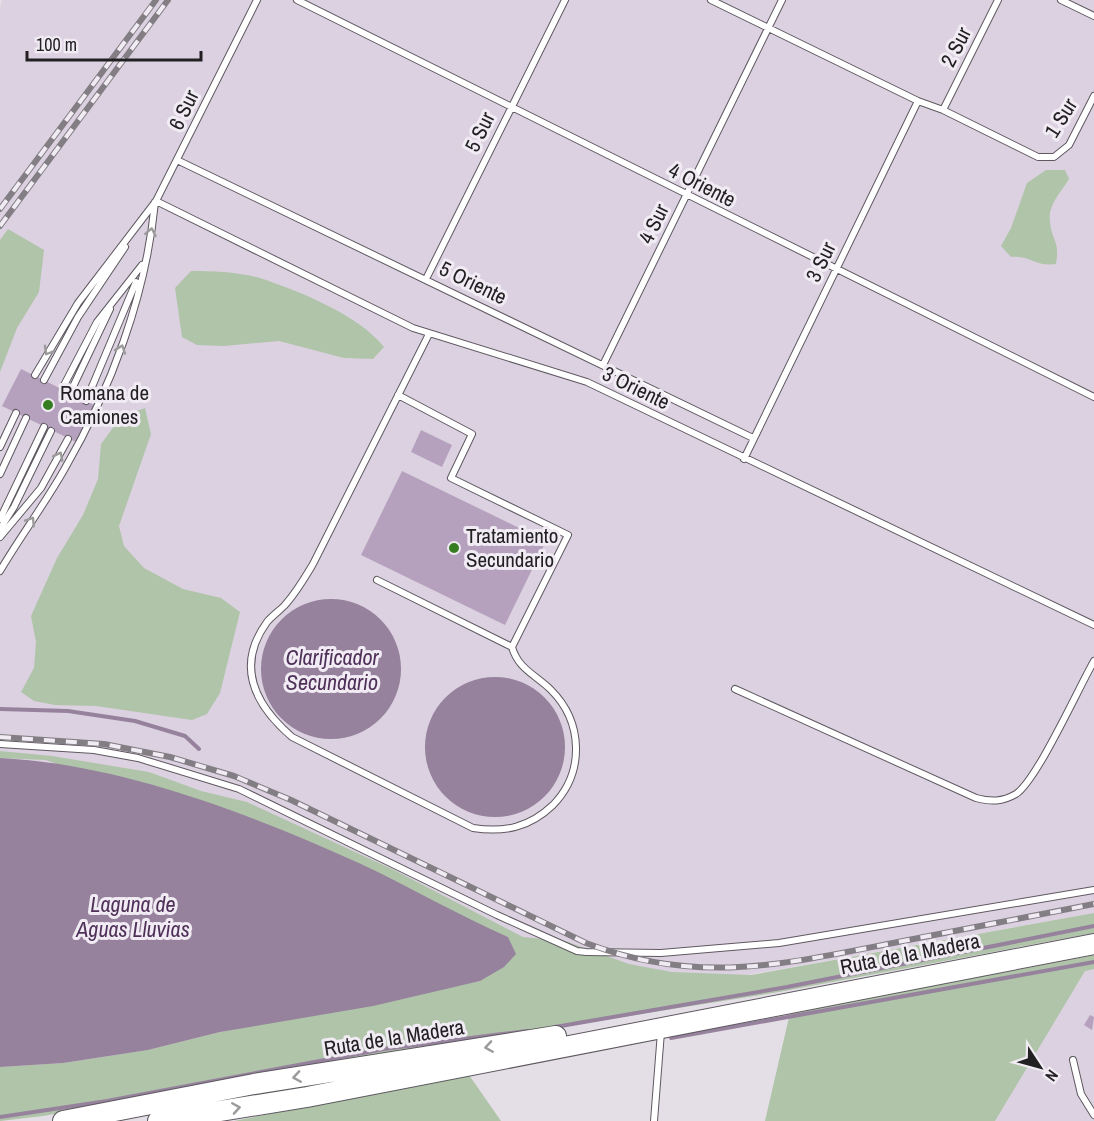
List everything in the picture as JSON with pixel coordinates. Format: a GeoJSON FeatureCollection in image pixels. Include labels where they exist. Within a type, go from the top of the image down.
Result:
{"type":"FeatureCollection","features":[{"type":"Feature","properties":{"kind":"highway","name":"Ruta de la Madera"},"geometry":{"type":"LineString","coordinates":[[158,1121],[307,1097],[661,1029],[734,1012],[1094,944]]}},
{"type":"Feature","properties":{"kind":"highway","name":"Ruta de la Madera"},"geometry":{"type":"LineString","coordinates":[[63,1121],[274,1081],[692,1015],[734,1012]]}},
{"type":"Feature","properties":{"kind":"lane","name":"6 Sur"},"geometry":{"type":"LineString","coordinates":[[156,201],[257,0]]}},
{"type":"Feature","properties":{"kind":"lane","name":"4 Oriente"},"geometry":{"type":"LineString","coordinates":[[297,0],[835,270],[1094,397]]}},
{"type":"Feature","properties":{"kind":"lane","name":"5 Sur"},"geometry":{"type":"LineString","coordinates":[[426,279],[565,0]]}},
{"type":"Feature","properties":{"kind":"lane"},"geometry":{"type":"LineString","coordinates":[[711,0],[918,102],[943,110]]}},
{"type":"Feature","properties":{"kind":"lane","name":"4 Sur"},"geometry":{"type":"LineString","coordinates":[[603,365],[782,0]]}},
{"type":"Feature","properties":{"kind":"lane","name":"2 Sur"},"geometry":{"type":"LineString","coordinates":[[943,110],[998,0]]}},
{"type":"Feature","properties":{"kind":"lane"},"geometry":{"type":"LineString","coordinates":[[1061,0],[1094,16]]}},
{"type":"Feature","properties":{"kind":"lane","name":"1 Sur"},"geometry":{"type":"LineString","coordinates":[[943,110],[1038,157],[1054,157],[1069,145],[1094,96]]}},
{"type":"Feature","properties":{"kind":"lane","name":"3 Sur"},"geometry":{"type":"LineString","coordinates":[[744,459],[918,102]]}},
{"type":"Feature","properties":{"kind":"lane","name":"5 Oriente"},"geometry":{"type":"LineString","coordinates":[[177,160],[753,438]]}},
{"type":"Feature","properties":{"kind":"lane"},"geometry":{"type":"LineString","coordinates":[[34,375],[78,303],[156,201]]}},
{"type":"Feature","properties":{"kind":"lane"},"geometry":{"type":"LineString","coordinates":[[0,571],[63,473],[97,408],[122,346],[144,262],[156,201]]}},
{"type":"Feature","properties":{"kind":"lane","name":"3 Oriente"},"geometry":{"type":"LineString","coordinates":[[156,201],[429,334],[587,382],[1094,625]]}},
{"type":"Feature","properties":{"kind":"lane"},"geometry":{"type":"LineString","coordinates":[[44,380],[78,317],[133,233]]}},
{"type":"Feature","properties":{"kind":"lane"},"geometry":{"type":"LineString","coordinates":[[62,389],[88,336],[144,262]]}},
{"type":"Feature","properties":{"kind":"lane"},"geometry":{"type":"LineString","coordinates":[[86,401],[144,262]]}},
{"type":"Feature","properties":{"kind":"lane"},"geometry":{"type":"LineString","coordinates":[[70,393],[115,300]]}},
{"type":"Feature","properties":{"kind":"lane"},"geometry":{"type":"LineString","coordinates":[[377,580],[512,647],[523,668],[550,689],[566,707],[576,742],[574,773],[559,798],[539,818],[517,828],[491,831],[473,828],[292,737],[261,705],[252,680],[250,657],[258,635],[301,585],[313,564],[429,334]]}},
{"type":"Feature","properties":{"kind":"lane"},"geometry":{"type":"LineString","coordinates":[[398,395],[472,434],[451,478],[568,535],[512,647]]}},
{"type":"Feature","properties":{"kind":"lane"},"geometry":{"type":"LineString","coordinates":[[0,447],[16,413]]}},
{"type":"Feature","properties":{"kind":"lane"},"geometry":{"type":"LineString","coordinates":[[0,474],[26,418]]}},
{"type":"Feature","properties":{"kind":"lane"},"geometry":{"type":"LineString","coordinates":[[0,519],[44,427]]}},
{"type":"Feature","properties":{"kind":"lane"},"geometry":{"type":"LineString","coordinates":[[0,530],[14,507],[51,430]]}},
{"type":"Feature","properties":{"kind":"lane"},"geometry":{"type":"LineString","coordinates":[[0,537],[41,488],[68,439]]}},
{"type":"Feature","properties":{"kind":"lane"},"geometry":{"type":"LineString","coordinates":[[735,689],[976,798],[996,801],[1018,793],[1032,776],[1094,662]]}},
{"type":"Feature","properties":{"kind":"lane"},"geometry":{"type":"LineString","coordinates":[[0,744],[94,750],[138,758],[239,789],[497,915],[577,951],[661,953],[779,943],[1094,890]]}},
{"type":"Feature","properties":{"kind":"lane"},"geometry":{"type":"LineString","coordinates":[[654,1121],[661,1029]]}},
{"type":"Feature","properties":{"kind":"lane"},"geometry":{"type":"LineString","coordinates":[[1073,1060],[1082,1094],[1094,1115]]}},
{"type":"Feature","properties":{"kind":"shaded area"},"geometry":{"type":"Polygon","coordinates":[[[2,0],[1094,0],[1094,913],[0,1108],[0,8],[2,0]]]}},
{"type":"Feature","properties":{"kind":"shaded area"},"geometry":{"type":"Polygon","coordinates":[[[1094,969],[1094,1121],[995,1121],[1085,970],[1094,969]]]}},
{"type":"Feature","properties":{"kind":"green space"},"geometry":{"type":"Polygon","coordinates":[[[1046,170],[1065,170],[1069,179],[1055,199],[1050,216],[1057,250],[1056,264],[1042,264],[1011,257],[1001,246],[1011,228],[1027,183],[1046,170]]]}},
{"type":"Feature","properties":{"kind":"green space"},"geometry":{"type":"Polygon","coordinates":[[[8,229],[44,250],[39,292],[17,328],[0,372],[0,240],[8,229]]]}},
{"type":"Feature","properties":{"kind":"green space"},"geometry":{"type":"Polygon","coordinates":[[[191,271],[243,274],[292,290],[344,315],[373,335],[384,347],[373,359],[344,358],[279,341],[224,346],[197,345],[182,337],[175,288],[191,271]]]}},
{"type":"Feature","properties":{"kind":"green space"},"geometry":{"type":"Polygon","coordinates":[[[145,408],[151,434],[119,526],[124,546],[144,568],[183,589],[221,598],[240,612],[220,693],[207,714],[192,720],[96,706],[55,705],[34,701],[21,692],[34,668],[36,642],[31,616],[57,558],[83,515],[98,479],[101,444],[121,417],[145,408]]]}},
{"type":"Feature","properties":{"kind":"green space"},"geometry":{"type":"Polygon","coordinates":[[[0,751],[52,756],[149,772],[201,791],[247,802],[394,870],[523,937],[565,941],[629,964],[672,972],[751,975],[1094,913],[1094,933],[779,992],[383,1055],[43,1116],[0,1121],[0,1067],[63,1063],[148,1050],[220,1032],[480,981],[508,937],[46,760],[0,758],[0,751]]]}},
{"type":"Feature","properties":{"kind":"green space"},"geometry":{"type":"Polygon","coordinates":[[[1094,955],[1094,969],[1085,971],[995,1121],[765,1121],[790,1013],[1094,955]]]}},
{"type":"Feature","properties":{"kind":"green space"},"geometry":{"type":"Polygon","coordinates":[[[469,1075],[501,1121],[234,1121],[469,1075]]]}},
{"type":"Feature","properties":{"kind":"water","name":"Clarificador Secundario"},"geometry":{"type":"Polygon","coordinates":[[[331,599],[358,604],[381,619],[396,642],[401,669],[396,696],[381,719],[358,734],[331,739],[304,734],[281,719],[266,696],[261,669],[266,642],[281,619],[304,604],[331,599]]]}},
{"type":"Feature","properties":{"kind":"water","name":"Clarificador Secundario"},"geometry":{"type":"Polygon","coordinates":[[[495,677],[522,682],[545,697],[560,720],[565,747],[560,774],[545,797],[522,812],[495,817],[468,812],[445,797],[430,774],[425,747],[430,720],[445,697],[468,682],[495,677]]]}},
{"type":"Feature","properties":{"kind":"water","name":"Laguna de Aguas Lluvias"},"geometry":{"type":"Polygon","coordinates":[[[0,758],[46,762],[138,781],[185,794],[275,827],[361,864],[508,937],[516,954],[504,967],[480,981],[373,1006],[220,1032],[148,1050],[63,1063],[0,1067],[0,758]]]}},
{"type":"Feature","properties":{"kind":"building","name":"Romana de Camiones"},"geometry":{"type":"Polygon","coordinates":[[[21,369],[94,405],[76,442],[2,406],[21,369]]]}},
{"type":"Feature","properties":{"kind":"building"},"geometry":{"type":"Polygon","coordinates":[[[421,430],[452,445],[442,467],[411,452],[421,430]]]}},
{"type":"Feature","properties":{"kind":"building","name":"Tratamiento Secundario"},"geometry":{"type":"Polygon","coordinates":[[[402,471],[546,541],[505,625],[361,555],[402,471]]]}},
{"type":"Feature","properties":{"kind":"building"},"geometry":{"type":"Polygon","coordinates":[[[1090,1015],[1094,1017],[1092,1030],[1084,1025],[1090,1015]]]}},
{"type":"Feature","properties":{"kind":"waterway"},"geometry":{"type":"LineString","coordinates":[[0,709],[68,711],[135,721],[185,736],[199,749]]}},
{"type":"Feature","properties":{"kind":"waterway"},"geometry":{"type":"LineString","coordinates":[[555,1027],[787,987],[1094,926]]}},
{"type":"Feature","properties":{"kind":"waterway"},"geometry":{"type":"LineString","coordinates":[[671,1038],[1094,962]]}},
{"type":"Feature","properties":{"kind":"waterway"},"geometry":{"type":"LineString","coordinates":[[0,1117],[107,1101],[384,1049],[527,1031]]}},
{"type":"Feature","properties":{"kind":"railway"},"geometry":{"type":"LineString","coordinates":[[0,209],[156,0]]}},
{"type":"Feature","properties":{"kind":"railway"},"geometry":{"type":"LineString","coordinates":[[0,226],[168,0]]}},
{"type":"Feature","properties":{"kind":"railway"},"geometry":{"type":"LineString","coordinates":[[0,737],[104,744],[170,757],[234,776],[291,800],[586,943],[627,956],[666,964],[742,967],[779,963],[1094,904]]}},
{"type":"Feature","properties":{"kind":"place","name":"Romana de Camiones"},"geometry":{"type":"Point","coordinates":[48,405]}},
{"type":"Feature","properties":{"kind":"place","name":"Tratamiento Secundario"},"geometry":{"type":"Point","coordinates":[454,548]}}]}
